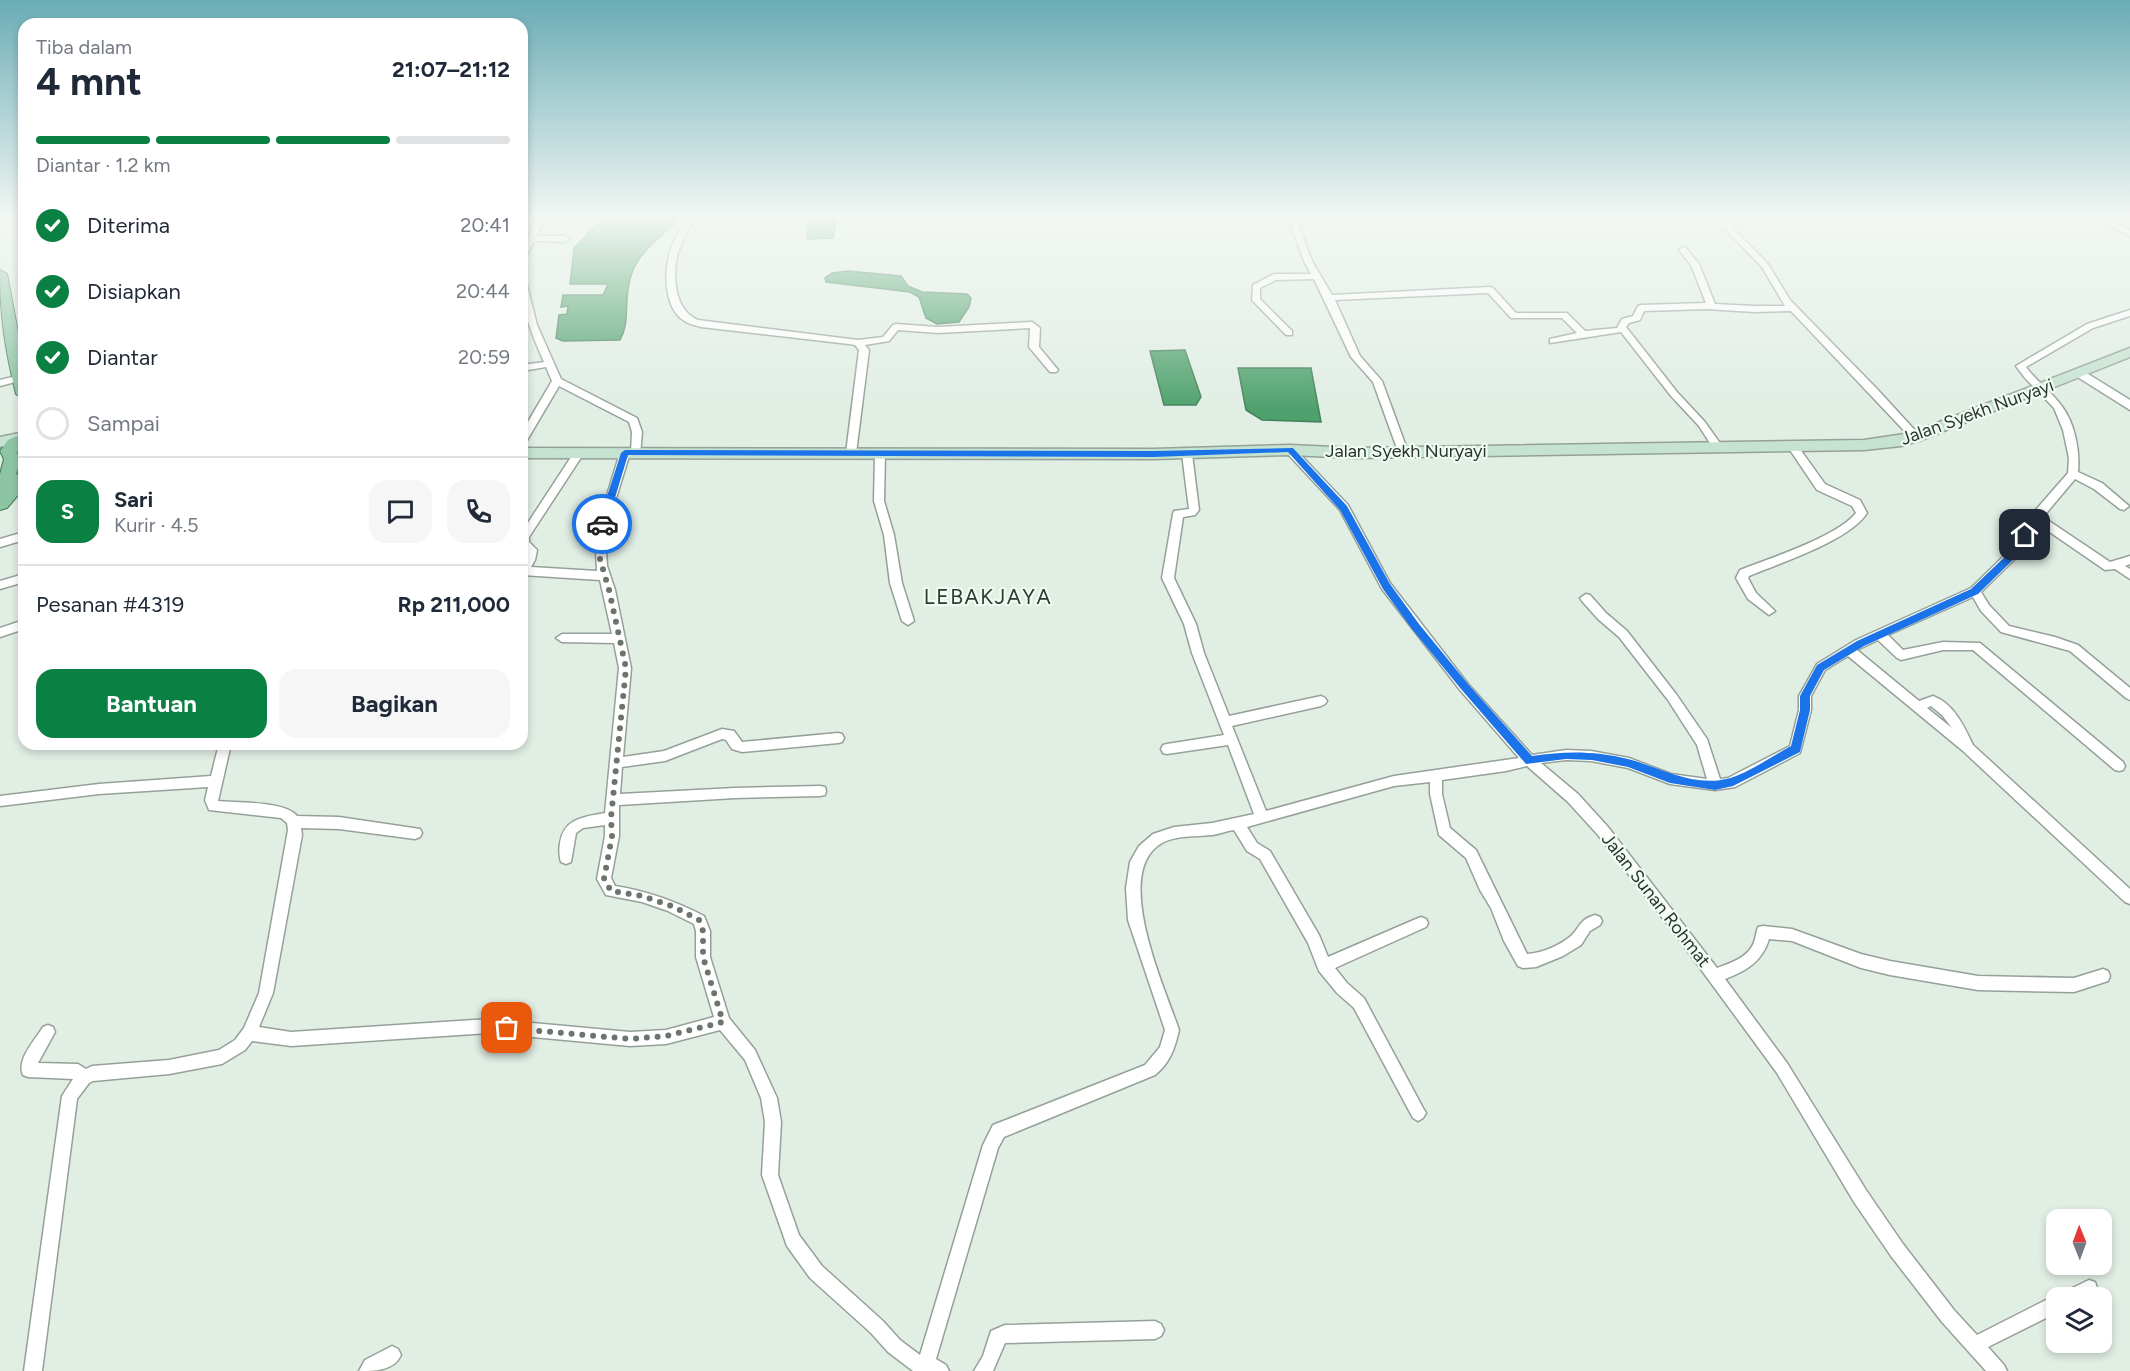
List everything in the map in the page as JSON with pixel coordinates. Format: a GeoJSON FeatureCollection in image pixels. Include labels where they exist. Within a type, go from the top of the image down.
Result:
{"type":"FeatureCollection","features":[{"type":"Feature","properties":{"kind":"main road"},"geometry":{"type":"LineString","coordinates":[[1,282],[5,333],[18,372]]}},
{"type":"Feature","properties":{"kind":"main road","name":"Jalan Syekh Nuryayi"},"geometry":{"type":"LineString","coordinates":[[528,453],[1186,454],[1290,450],[1356,453],[1793,447],[1885,443],[1916,437],[2047,387],[2130,352]]}},
{"type":"Feature","properties":{"kind":"main road"},"geometry":{"type":"LineString","coordinates":[[1,505],[10,448],[18,442]]}},
{"type":"Feature","properties":{"kind":"main road"},"geometry":{"type":"LineString","coordinates":[[1,505],[18,484]]}},
{"type":"Feature","properties":{"kind":"street"},"geometry":{"type":"LineString","coordinates":[[671,282],[676,309],[685,318],[701,324],[858,343],[886,339],[896,327],[938,330],[1032,325],[1035,328],[1034,347],[1053,370]]}},
{"type":"Feature","properties":{"kind":"street"},"geometry":{"type":"LineString","coordinates":[[1265,282],[1256,287],[1258,303],[1289,333]]}},
{"type":"Feature","properties":{"kind":"street"},"geometry":{"type":"LineString","coordinates":[[1320,282],[1356,357],[1377,381],[1403,452]]}},
{"type":"Feature","properties":{"kind":"street"},"geometry":{"type":"LineString","coordinates":[[1702,282],[1711,306]]}},
{"type":"Feature","properties":{"kind":"street"},"geometry":{"type":"LineString","coordinates":[[1775,282],[1792,308],[1916,437]]}},
{"type":"Feature","properties":{"kind":"street"},"geometry":{"type":"LineString","coordinates":[[1329,298],[1487,290],[1492,291],[1514,316],[1564,315],[1583,334]]}},
{"type":"Feature","properties":{"kind":"street"},"geometry":{"type":"LineString","coordinates":[[1554,341],[1583,334],[1620,330],[1625,321],[1637,318],[1641,308],[1711,306],[1754,309],[1792,308]]}},
{"type":"Feature","properties":{"kind":"street"},"geometry":{"type":"LineString","coordinates":[[528,307],[532,325],[557,381],[634,420],[637,432],[631,453],[600,530],[600,559],[620,639],[626,675],[611,818],[612,836],[605,883],[611,891],[642,896],[672,906],[699,920],[703,931],[703,957],[723,1022],[750,1055],[769,1098],[773,1122],[770,1175],[793,1240],[816,1272],[877,1327],[894,1346],[929,1368],[991,1145],[999,1131],[1150,1070],[1161,1061],[1168,1047],[1172,1030],[1135,920],[1133,888],[1137,862],[1158,838],[1174,833],[1212,829],[1262,817],[1394,781],[1566,755],[1592,756],[1629,763],[1670,779],[1715,785],[1730,783],[1796,749],[1805,710],[1805,696],[1821,667],[1860,643],[1976,594],[2081,477]]}},
{"type":"Feature","properties":{"kind":"street"},"geometry":{"type":"LineString","coordinates":[[2124,506],[2081,477],[2068,430],[2047,387],[2025,373],[2021,366],[2090,326],[2130,312]]}},
{"type":"Feature","properties":{"kind":"street"},"geometry":{"type":"LineString","coordinates":[[1622,327],[1719,448]]}},
{"type":"Feature","properties":{"kind":"street"},"geometry":{"type":"LineString","coordinates":[[851,453],[865,352],[858,343]]}},
{"type":"Feature","properties":{"kind":"street"},"geometry":{"type":"LineString","coordinates":[[528,367],[549,364]]}},
{"type":"Feature","properties":{"kind":"street"},"geometry":{"type":"LineString","coordinates":[[2080,373],[2130,406]]}},
{"type":"Feature","properties":{"kind":"street"},"geometry":{"type":"LineString","coordinates":[[0,383],[18,378]]}},
{"type":"Feature","properties":{"kind":"street"},"geometry":{"type":"LineString","coordinates":[[528,430],[557,381]]}},
{"type":"Feature","properties":{"kind":"street"},"geometry":{"type":"LineString","coordinates":[[1769,611],[1749,591],[1742,578],[1744,573],[1844,530],[1860,518],[1862,513],[1856,503],[1821,487],[1793,447]]}},
{"type":"Feature","properties":{"kind":"street","name":"Jalan Sunan Rohmat"},"geometry":{"type":"LineString","coordinates":[[1290,450],[1344,508],[1386,586],[1464,687],[1530,761],[1573,798],[1603,831],[1715,976],[1782,1068],[1860,1196],[1897,1250],[1948,1316],[1976,1344],[1998,1371]]}},
{"type":"Feature","properties":{"kind":"street"},"geometry":{"type":"LineString","coordinates":[[528,531],[579,453]]}},
{"type":"Feature","properties":{"kind":"street"},"geometry":{"type":"LineString","coordinates":[[880,453],[879,501],[888,535],[896,583],[908,621]]}},
{"type":"Feature","properties":{"kind":"street"},"geometry":{"type":"LineString","coordinates":[[1186,454],[1194,510],[1178,514],[1168,578],[1190,624],[1198,653],[1262,817]]}},
{"type":"Feature","properties":{"kind":"street"},"geometry":{"type":"LineString","coordinates":[[2041,520],[2109,567],[2130,560]]}},
{"type":"Feature","properties":{"kind":"street"},"geometry":{"type":"LineString","coordinates":[[0,543],[18,538]]}},
{"type":"Feature","properties":{"kind":"street"},"geometry":{"type":"LineString","coordinates":[[528,547],[532,550],[532,555],[528,562]]}},
{"type":"Feature","properties":{"kind":"street"},"geometry":{"type":"LineString","coordinates":[[2117,565],[2130,575]]}},
{"type":"Feature","properties":{"kind":"street"},"geometry":{"type":"LineString","coordinates":[[528,571],[605,576]]}},
{"type":"Feature","properties":{"kind":"street"},"geometry":{"type":"LineString","coordinates":[[0,585],[18,580]]}},
{"type":"Feature","properties":{"kind":"street"},"geometry":{"type":"LineString","coordinates":[[1976,594],[1985,608],[2005,629],[2074,648],[2130,695]]}},
{"type":"Feature","properties":{"kind":"street"},"geometry":{"type":"LineString","coordinates":[[1586,598],[1623,634],[1672,697],[1703,743],[1715,785]]}},
{"type":"Feature","properties":{"kind":"street"},"geometry":{"type":"LineString","coordinates":[[0,633],[18,626]]}},
{"type":"Feature","properties":{"kind":"street"},"geometry":{"type":"LineString","coordinates":[[1881,635],[1901,655],[1943,646],[1976,646],[2119,766]]}},
{"type":"Feature","properties":{"kind":"street"},"geometry":{"type":"LineString","coordinates":[[562,638],[620,639]]}},
{"type":"Feature","properties":{"kind":"street"},"geometry":{"type":"LineString","coordinates":[[1850,651],[1917,706],[1933,701],[1948,713],[1957,721],[1968,748],[2130,898]]}},
{"type":"Feature","properties":{"kind":"street"},"geometry":{"type":"LineString","coordinates":[[1226,722],[1321,700]]}},
{"type":"Feature","properties":{"kind":"street"},"geometry":{"type":"LineString","coordinates":[[617,763],[665,756],[722,734],[730,735],[736,745],[742,747],[838,738]]}},
{"type":"Feature","properties":{"kind":"street"},"geometry":{"type":"LineString","coordinates":[[1167,749],[1231,739]]}},
{"type":"Feature","properties":{"kind":"street"},"geometry":{"type":"LineString","coordinates":[[33,1371],[70,1096],[84,1078],[92,1074],[169,1067],[222,1058],[240,1046],[249,1033],[266,993],[295,835],[294,822],[292,817],[278,812],[214,806],[211,800],[224,750]]}},
{"type":"Feature","properties":{"kind":"street"},"geometry":{"type":"LineString","coordinates":[[1437,776],[1436,794],[1444,831],[1471,854],[1523,961],[1530,962],[1566,947],[1578,939],[1582,929],[1588,923],[1595,921]]}},
{"type":"Feature","properties":{"kind":"street"},"geometry":{"type":"LineString","coordinates":[[0,801],[99,789],[216,781]]}},
{"type":"Feature","properties":{"kind":"street"},"geometry":{"type":"LineString","coordinates":[[613,800],[820,791]]}},
{"type":"Feature","properties":{"kind":"street"},"geometry":{"type":"LineString","coordinates":[[566,858],[568,831],[578,824],[611,818]]}},
{"type":"Feature","properties":{"kind":"street"},"geometry":{"type":"LineString","coordinates":[[294,822],[339,823],[415,833]]}},
{"type":"Feature","properties":{"kind":"street"},"geometry":{"type":"LineString","coordinates":[[1237,823],[1252,847],[1265,855],[1314,940],[1324,966],[1342,988],[1359,1003],[1418,1113]]}},
{"type":"Feature","properties":{"kind":"street"},"geometry":{"type":"LineString","coordinates":[[1324,966],[1420,923]]}},
{"type":"Feature","properties":{"kind":"street"},"geometry":{"type":"LineString","coordinates":[[1715,976],[1745,965],[1762,943],[1764,932],[1792,935],[1861,961],[1890,968],[1978,983],[2074,985],[2103,976]]}},
{"type":"Feature","properties":{"kind":"street"},"geometry":{"type":"LineString","coordinates":[[249,1033],[291,1039],[489,1026],[630,1039],[666,1036],[723,1022]]}},
{"type":"Feature","properties":{"kind":"street"},"geometry":{"type":"LineString","coordinates":[[48,1032],[28,1065],[28,1070],[78,1072],[84,1078]]}},
{"type":"Feature","properties":{"kind":"street"},"geometry":{"type":"LineString","coordinates":[[1976,1344],[2046,1309]]}},
{"type":"Feature","properties":{"kind":"street"},"geometry":{"type":"LineString","coordinates":[[983,1371],[990,1360],[997,1337],[1005,1334],[1155,1330]]}},
{"type":"Feature","properties":{"kind":"street"},"geometry":{"type":"LineString","coordinates":[[368,1371],[372,1366],[392,1355]]}},
{"type":"Feature","properties":{"kind":"shaded area"},"geometry":{"type":"Polygon","coordinates":[[[570,282],[629,282],[625,328],[620,340],[563,341],[556,338],[559,315],[567,314],[568,306],[561,307],[563,295],[603,295],[608,284],[570,284],[570,282]]]}},
{"type":"Feature","properties":{"kind":"shaded area"},"geometry":{"type":"Polygon","coordinates":[[[826,282],[905,282],[908,286],[922,292],[967,294],[971,298],[969,307],[959,322],[937,324],[926,318],[919,297],[910,292],[826,282]]]}},
{"type":"Feature","properties":{"kind":"shaded area"},"geometry":{"type":"Polygon","coordinates":[[[1185,350],[1201,397],[1196,405],[1164,405],[1150,351],[1185,350]]]}},
{"type":"Feature","properties":{"kind":"shaded area"},"geometry":{"type":"Polygon","coordinates":[[[1238,368],[1311,368],[1321,422],[1262,420],[1246,410],[1238,368]]]}},
{"type":"Feature","properties":{"kind":"way so far"},"geometry":{"type":"LineString","coordinates":[[507,1028],[630,1039],[666,1036],[723,1022],[703,957],[703,931],[699,920],[672,906],[642,896],[611,891],[604,879],[612,836],[611,818],[626,668],[609,590],[601,566],[600,530],[602,524]]}},
{"type":"Feature","properties":{"kind":"district","name":"LEBAKJAYA"},"geometry":{"type":"Point","coordinates":[988,596]}},
{"type":"Feature","properties":{"kind":"route"},"geometry":{"type":"LineString","coordinates":[[602,524],[625,453],[1154,454],[1290,450],[1344,508],[1386,586],[1416,626],[1464,687],[1530,761],[1566,755],[1592,756],[1629,763],[1670,779],[1715,785],[1730,783],[1796,749],[1805,710],[1805,696],[1821,667],[1860,643],[1975,591],[2014,553],[2025,535]]}}]}
